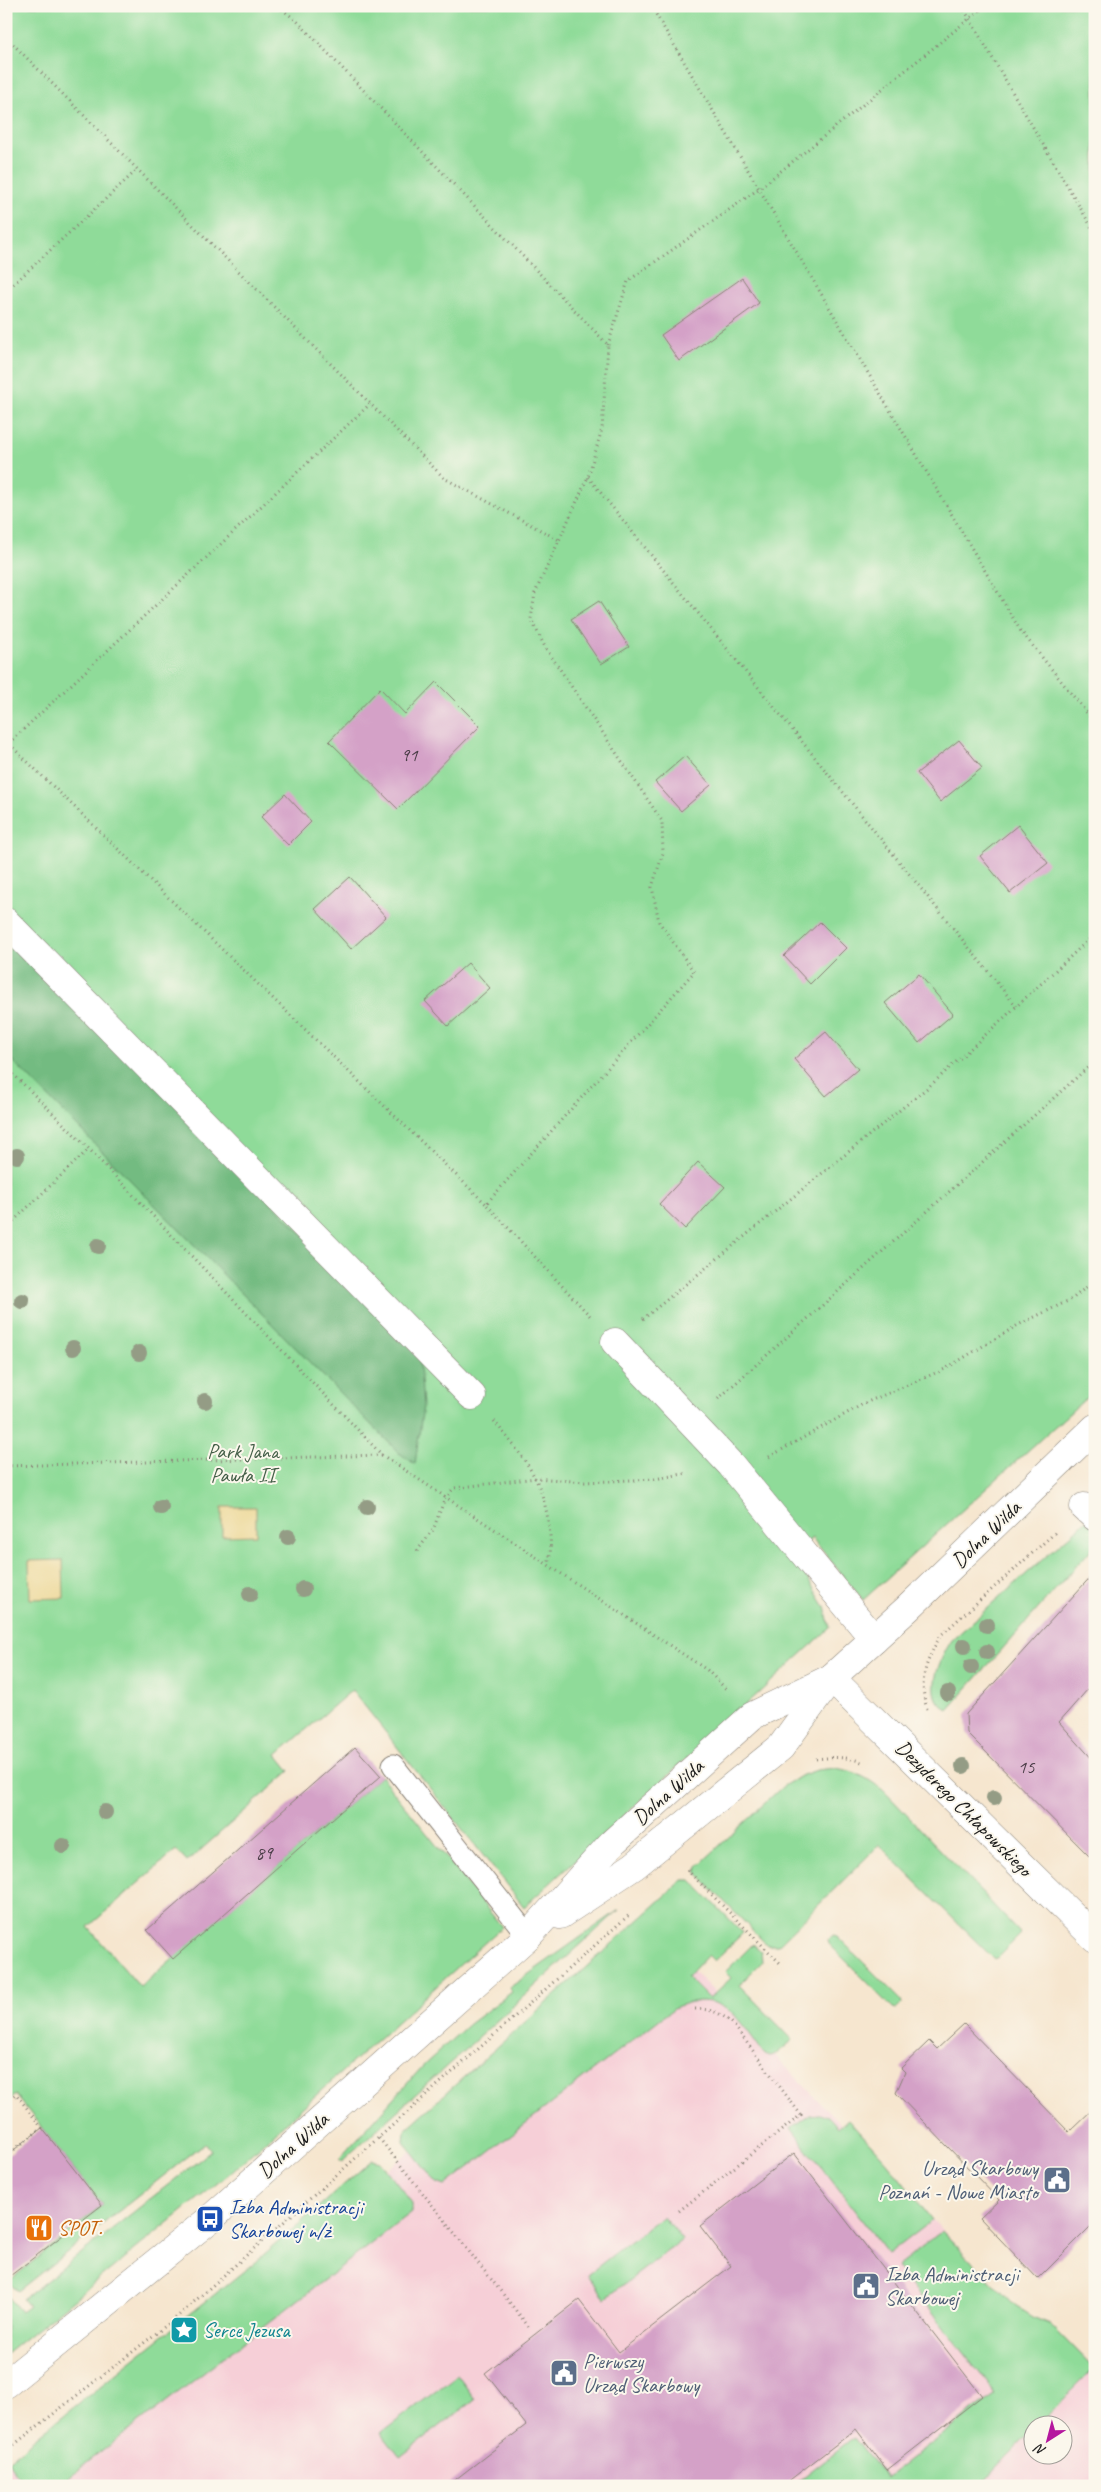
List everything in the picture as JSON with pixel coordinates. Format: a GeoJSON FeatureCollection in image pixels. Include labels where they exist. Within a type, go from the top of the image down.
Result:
{"type":"FeatureCollection","features":[{"type":"Feature","properties":{"kind":"street"},"geometry":{"type":"LineString","coordinates":[[6,922],[472,1396]]}},
{"type":"Feature","properties":{"kind":"street"},"geometry":{"type":"LineString","coordinates":[[615,1342],[731,1465],[874,1639]]}},
{"type":"Feature","properties":{"kind":"street","name":"Dolna Wilda"},"geometry":{"type":"LineString","coordinates":[[528,1936],[634,1866],[781,1747],[831,1678],[1095,1428]]}},
{"type":"Feature","properties":{"kind":"street","name":"Dolna Wilda"},"geometry":{"type":"LineString","coordinates":[[6,2384],[210,2219],[528,1936],[612,1843],[752,1716],[831,1678]]}},
{"type":"Feature","properties":{"kind":"street","name":"Dezyderego Chłapowskiego"},"geometry":{"type":"LineString","coordinates":[[831,1678],[1095,1938]]}},
{"type":"Feature","properties":{"kind":"lane"},"geometry":{"type":"LineString","coordinates":[[394,1765],[528,1936]]}},
{"type":"Feature","properties":{"kind":"path"},"geometry":{"type":"LineString","coordinates":[[278,6],[297,21],[608,345]]}},
{"type":"Feature","properties":{"kind":"path"},"geometry":{"type":"LineString","coordinates":[[651,6],[1020,630],[1095,723]]}},
{"type":"Feature","properties":{"kind":"path"},"geometry":{"type":"LineString","coordinates":[[962,6],[1095,233]]}},
{"type":"Feature","properties":{"kind":"path"},"geometry":{"type":"LineString","coordinates":[[486,1204],[694,972],[659,922],[652,887],[663,854],[662,821],[545,647],[531,619],[535,592],[588,478],[602,429],[608,345],[628,281],[760,188],[985,6]]}},
{"type":"Feature","properties":{"kind":"path"},"geometry":{"type":"LineString","coordinates":[[6,37],[444,478],[559,540]]}},
{"type":"Feature","properties":{"kind":"path"},"geometry":{"type":"LineString","coordinates":[[6,290],[137,170]]}},
{"type":"Feature","properties":{"kind":"path"},"geometry":{"type":"LineString","coordinates":[[370,404],[8,742],[486,1204],[615,1342],[932,1084],[1095,934]]}},
{"type":"Feature","properties":{"kind":"path"},"geometry":{"type":"LineString","coordinates":[[588,478],[1016,1006]]}},
{"type":"Feature","properties":{"kind":"path"},"geometry":{"type":"LineString","coordinates":[[692,1423],[1095,1061]]}},
{"type":"Feature","properties":{"kind":"path"},"geometry":{"type":"LineString","coordinates":[[6,1067],[89,1149],[382,1455],[708,1670],[731,1694]]}},
{"type":"Feature","properties":{"kind":"path"},"geometry":{"type":"LineString","coordinates":[[6,1228],[89,1149]]}},
{"type":"Feature","properties":{"kind":"path"},"geometry":{"type":"LineString","coordinates":[[417,1551],[433,1530],[445,1498],[454,1488],[536,1478],[585,1482],[655,1478],[731,1465],[755,1465],[866,1403],[945,1369],[1018,1325],[1072,1299],[1095,1280]]}},
{"type":"Feature","properties":{"kind":"path"},"geometry":{"type":"LineString","coordinates":[[472,1396],[498,1426],[536,1478],[545,1507],[552,1552],[548,1564]]}},
{"type":"Feature","properties":{"kind":"path"},"geometry":{"type":"LineString","coordinates":[[6,1466],[382,1455]]}},
{"type":"Feature","properties":{"kind":"path"},"geometry":{"type":"LineString","coordinates":[[928,1709],[923,1694],[924,1673],[930,1653],[941,1636],[1089,1512]]}},
{"type":"Feature","properties":{"kind":"path"},"geometry":{"type":"LineString","coordinates":[[806,1762],[835,1757],[854,1759],[872,1766]]}},
{"type":"Feature","properties":{"kind":"path"},"geometry":{"type":"LineString","coordinates":[[683,1866],[782,1965]]}},
{"type":"Feature","properties":{"kind":"path"},"geometry":{"type":"LineString","coordinates":[[6,2451],[177,2317],[633,1911]]}},
{"type":"Feature","properties":{"kind":"path"},"geometry":{"type":"LineString","coordinates":[[679,2211],[801,2115],[733,2024],[722,2014],[709,2009],[694,2009]]}},
{"type":"Feature","properties":{"kind":"path"},"geometry":{"type":"LineString","coordinates":[[6,2102],[16,2094],[42,2128],[6,2156]]}},
{"type":"Feature","properties":{"kind":"path"},"geometry":{"type":"LineString","coordinates":[[379,2138],[529,2327]]}},
{"type":"Feature","properties":{"kind":"path"},"geometry":{"type":"LineString","coordinates":[[6,2303],[11,2299]]}},
{"type":"Feature","properties":{"kind":"shaded area"},"geometry":{"type":"Polygon","coordinates":[[[672,1948],[1015,2306],[1032,2317],[1050,2324],[1095,2369],[1095,2486],[6,2486],[6,2466],[672,1948]]]}},
{"type":"Feature","properties":{"kind":"green space","name":"Park Jana Pawła II"},"geometry":{"type":"Polygon","coordinates":[[[6,6],[1095,6],[1095,1390],[863,1600],[812,1538],[793,1555],[825,1607],[830,1628],[524,1907],[352,1690],[277,1755],[290,1771],[187,1862],[176,1850],[88,1927],[140,1987],[381,1776],[502,1927],[230,2173],[6,2354],[6,2294],[21,2312],[29,2306],[23,2299],[211,2151],[205,2143],[18,2291],[9,2281],[102,2205],[16,2095],[6,2102],[6,6]]]}},
{"type":"Feature","properties":{"kind":"green space"},"geometry":{"type":"Polygon","coordinates":[[[6,934],[419,1352],[423,1406],[415,1464],[399,1453],[6,1054],[6,934]]]}},
{"type":"Feature","properties":{"kind":"green space"},"geometry":{"type":"Polygon","coordinates":[[[1087,1520],[1095,1529],[1095,1545],[948,1710],[940,1704],[936,1696],[936,1677],[943,1657],[952,1640],[1087,1520]]]}},
{"type":"Feature","properties":{"kind":"green space"},"geometry":{"type":"Polygon","coordinates":[[[835,1768],[861,1776],[884,1791],[1021,1934],[995,1960],[879,1845],[778,1945],[767,1945],[697,1874],[698,1866],[782,1787],[800,1776],[817,1770],[835,1768]]]}},
{"type":"Feature","properties":{"kind":"green space"},"geometry":{"type":"Polygon","coordinates":[[[683,1880],[691,1880],[743,1933],[714,1961],[708,1955],[687,1977],[709,1999],[731,1978],[725,1972],[753,1944],[761,1951],[762,1962],[739,1985],[793,2040],[774,2056],[770,2057],[765,2055],[738,2019],[728,2010],[717,2004],[705,2001],[691,2002],[674,2008],[445,2186],[437,2183],[404,2142],[405,2130],[683,1880]]]}},
{"type":"Feature","properties":{"kind":"green space"},"geometry":{"type":"Polygon","coordinates":[[[619,1910],[342,2161],[339,2159],[424,2065],[469,2024],[512,1992],[509,1988],[619,1910]]]}},
{"type":"Feature","properties":{"kind":"green space"},"geometry":{"type":"Polygon","coordinates":[[[833,1935],[837,1936],[901,2000],[902,2004],[897,2009],[893,2008],[829,1944],[828,1940],[833,1935]]]}},
{"type":"Feature","properties":{"kind":"green space"},"geometry":{"type":"Polygon","coordinates":[[[819,2114],[828,2117],[838,2128],[848,2119],[888,2163],[932,2220],[888,2254],[791,2128],[810,2115],[819,2114]]]}},
{"type":"Feature","properties":{"kind":"green space"},"geometry":{"type":"Polygon","coordinates":[[[372,2160],[380,2162],[412,2203],[412,2212],[57,2486],[26,2486],[14,2472],[8,2460],[260,2258],[372,2160]]]}},
{"type":"Feature","properties":{"kind":"green space"},"geometry":{"type":"Polygon","coordinates":[[[663,2216],[682,2240],[606,2298],[587,2275],[663,2216]]]}},
{"type":"Feature","properties":{"kind":"green space"},"geometry":{"type":"Polygon","coordinates":[[[942,2231],[1015,2306],[1032,2317],[1050,2324],[1094,2369],[1049,2414],[1024,2414],[1024,2439],[979,2486],[800,2486],[797,2482],[854,2437],[886,2478],[996,2394],[897,2266],[942,2231]]]}},
{"type":"Feature","properties":{"kind":"green space"},"geometry":{"type":"Polygon","coordinates":[[[457,2375],[475,2399],[400,2457],[381,2433],[457,2375]]]}},
{"type":"Feature","properties":{"kind":"sand"},"geometry":{"type":"Polygon","coordinates":[[[222,1507],[256,1507],[256,1535],[222,1536],[222,1507]]]}},
{"type":"Feature","properties":{"kind":"sand"},"geometry":{"type":"Polygon","coordinates":[[[63,1560],[64,1598],[30,1599],[29,1561],[63,1560]]]}},
{"type":"Feature","properties":{"kind":"building"},"geometry":{"type":"Polygon","coordinates":[[[742,278],[759,303],[679,361],[661,335],[742,278]]]}},
{"type":"Feature","properties":{"kind":"building"},"geometry":{"type":"Polygon","coordinates":[[[599,601],[629,647],[601,664],[571,619],[599,601]]]}},
{"type":"Feature","properties":{"kind":"building"},"geometry":{"type":"Polygon","coordinates":[[[436,682],[480,726],[398,809],[329,741],[380,688],[405,714],[436,682]]]}},
{"type":"Feature","properties":{"kind":"building"},"geometry":{"type":"Polygon","coordinates":[[[959,740],[982,768],[940,802],[917,773],[959,740]]]}},
{"type":"Feature","properties":{"kind":"building"},"geometry":{"type":"Polygon","coordinates":[[[685,756],[711,785],[681,811],[655,782],[685,756]]]}},
{"type":"Feature","properties":{"kind":"building"},"geometry":{"type":"Polygon","coordinates":[[[285,794],[311,822],[288,845],[261,817],[285,794]]]}},
{"type":"Feature","properties":{"kind":"building"},"geometry":{"type":"Polygon","coordinates":[[[1018,825],[1048,863],[1010,893],[980,856],[1018,825]]]}},
{"type":"Feature","properties":{"kind":"building"},"geometry":{"type":"Polygon","coordinates":[[[350,877],[386,917],[351,949],[315,909],[350,877]]]}},
{"type":"Feature","properties":{"kind":"building"},"geometry":{"type":"Polygon","coordinates":[[[820,922],[846,948],[810,984],[784,956],[820,922]]]}},
{"type":"Feature","properties":{"kind":"building"},"geometry":{"type":"Polygon","coordinates":[[[468,963],[490,988],[448,1026],[425,1001],[468,963]]]}},
{"type":"Feature","properties":{"kind":"building"},"geometry":{"type":"Polygon","coordinates":[[[919,974],[953,1014],[919,1043],[885,1003],[919,974]]]}},
{"type":"Feature","properties":{"kind":"building"},"geometry":{"type":"Polygon","coordinates":[[[826,1032],[858,1069],[826,1096],[794,1059],[826,1032]]]}},
{"type":"Feature","properties":{"kind":"building"},"geometry":{"type":"Polygon","coordinates":[[[698,1162],[725,1187],[685,1229],[659,1204],[698,1162]]]}},
{"type":"Feature","properties":{"kind":"building"},"geometry":{"type":"Polygon","coordinates":[[[1095,1572],[1095,1681],[1059,1722],[1095,1762],[1095,1862],[967,1733],[966,1714],[1095,1572]]]}},
{"type":"Feature","properties":{"kind":"building"},"geometry":{"type":"Polygon","coordinates":[[[355,1747],[381,1776],[173,1959],[147,1930],[355,1747]]]}},
{"type":"Feature","properties":{"kind":"building"},"geometry":{"type":"Polygon","coordinates":[[[964,2024],[1069,2132],[1095,2107],[1095,2222],[1038,2279],[980,2218],[999,2200],[896,2093],[905,2072],[901,2068],[929,2041],[937,2049],[964,2024]]]}},
{"type":"Feature","properties":{"kind":"building","name":"SPOT."},"geometry":{"type":"Polygon","coordinates":[[[42,2128],[102,2205],[6,2279],[6,2156],[42,2128]]]}},
{"type":"Feature","properties":{"kind":"building"},"geometry":{"type":"Polygon","coordinates":[[[794,2153],[982,2396],[887,2470],[856,2429],[782,2486],[447,2486],[526,2425],[485,2373],[579,2300],[619,2352],[731,2266],[700,2226],[794,2153]]]}},
{"type":"Feature","properties":{"kind":"place","name":"Urząd Skarbowy Poznań - Nowe Miasto"},"geometry":{"type":"Point","coordinates":[1057,2180]}},
{"type":"Feature","properties":{"kind":"place","name":"Izba Administracji Skarbowej n/ż"},"geometry":{"type":"Point","coordinates":[210,2219]}},
{"type":"Feature","properties":{"kind":"place","name":"SPOT."},"geometry":{"type":"Point","coordinates":[39,2228]}},
{"type":"Feature","properties":{"kind":"place","name":"Izba Administracji Skarbowej"},"geometry":{"type":"Point","coordinates":[866,2286]}},
{"type":"Feature","properties":{"kind":"place","name":"Serce Jezusa"},"geometry":{"type":"Point","coordinates":[184,2330]}},
{"type":"Feature","properties":{"kind":"place","name":"Pierwszy Urząd Skarbowy"},"geometry":{"type":"Point","coordinates":[564,2373]}}]}
